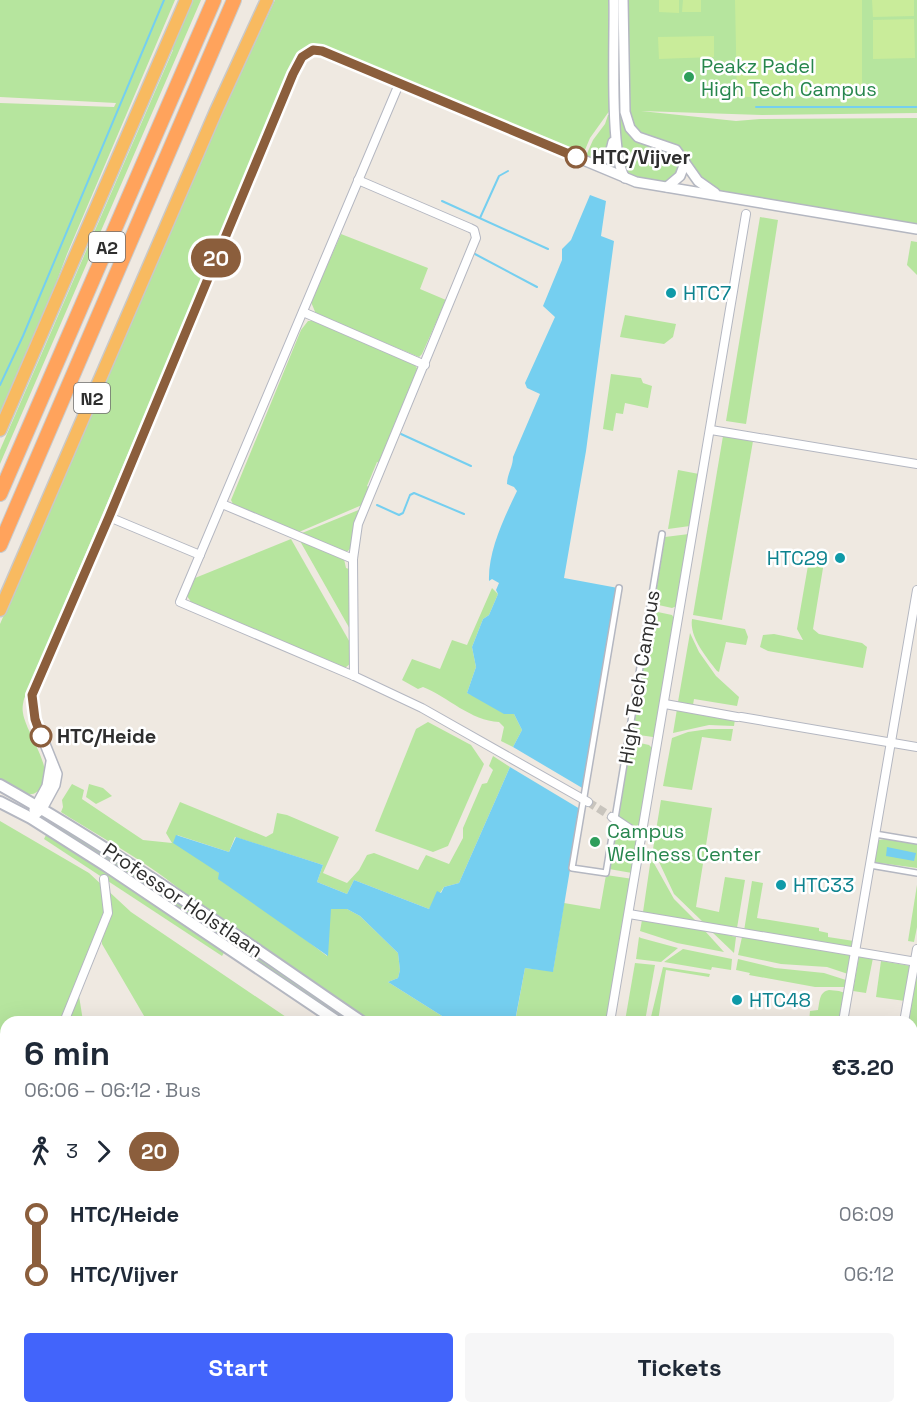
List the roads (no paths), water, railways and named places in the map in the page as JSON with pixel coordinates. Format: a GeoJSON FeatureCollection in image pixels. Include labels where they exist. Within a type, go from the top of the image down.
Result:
{"type":"FeatureCollection","features":[{"type":"Feature","properties":{"kind":"highway"},"geometry":{"type":"LineString","coordinates":[[168,42],[180,0]]}},
{"type":"Feature","properties":{"kind":"highway"},"geometry":{"type":"LineString","coordinates":[[0,429],[186,0]]}},
{"type":"Feature","properties":{"kind":"highway","name":"A2"},"geometry":{"type":"LineString","coordinates":[[0,494],[214,0]]}},
{"type":"Feature","properties":{"kind":"highway","name":"A2"},"geometry":{"type":"LineString","coordinates":[[0,545],[234,0]]}},
{"type":"Feature","properties":{"kind":"highway","name":"N2"},"geometry":{"type":"LineString","coordinates":[[0,610],[216,111],[267,0]]}},
{"type":"Feature","properties":{"kind":"highway","name":"N2"},"geometry":{"type":"LineString","coordinates":[[259,19],[265,14],[272,0]]}},
{"type":"Feature","properties":{"kind":"main road","name":"Professor Holstlaan"},"geometry":{"type":"LineString","coordinates":[[0,785],[123,859],[353,1016]]}},
{"type":"Feature","properties":{"kind":"main road","name":"Professor Holstlaan"},"geometry":{"type":"LineString","coordinates":[[0,802],[31,818],[153,896],[329,1016]]}},
{"type":"Feature","properties":{"kind":"street"},"geometry":{"type":"LineString","coordinates":[[615,0],[615,134],[619,169],[624,178]]}},
{"type":"Feature","properties":{"kind":"street"},"geometry":{"type":"LineString","coordinates":[[623,0],[626,120],[638,137],[676,150],[698,181],[720,196],[747,208],[917,229]]}},
{"type":"Feature","properties":{"kind":"street"},"geometry":{"type":"LineString","coordinates":[[31,818],[57,780],[57,774],[35,719],[32,695],[109,517],[288,85],[302,57],[313,50],[318,50],[624,178],[720,196]]}},
{"type":"Feature","properties":{"kind":"street"},"geometry":{"type":"LineString","coordinates":[[399,84],[180,602],[354,676],[441,718],[586,801]]}},
{"type":"Feature","properties":{"kind":"street"},"geometry":{"type":"LineString","coordinates":[[591,164],[603,162],[609,156],[615,134]]}},
{"type":"Feature","properties":{"kind":"street"},"geometry":{"type":"LineString","coordinates":[[667,187],[680,176],[685,163]]}},
{"type":"Feature","properties":{"kind":"street"},"geometry":{"type":"LineString","coordinates":[[354,676],[353,559],[358,524],[476,243],[476,234],[470,228],[358,180]]}},
{"type":"Feature","properties":{"kind":"street","name":"High Tech Campus"},"geometry":{"type":"LineString","coordinates":[[611,1016],[747,208]]}},
{"type":"Feature","properties":{"kind":"street"},"geometry":{"type":"LineString","coordinates":[[303,312],[425,365]]}},
{"type":"Feature","properties":{"kind":"street"},"geometry":{"type":"LineString","coordinates":[[711,430],[917,464]]}},
{"type":"Feature","properties":{"kind":"street"},"geometry":{"type":"LineString","coordinates":[[222,504],[353,559]]}},
{"type":"Feature","properties":{"kind":"street"},"geometry":{"type":"LineString","coordinates":[[109,517],[200,555]]}},
{"type":"Feature","properties":{"kind":"street","name":"High Tech Campus"},"geometry":{"type":"LineString","coordinates":[[619,588],[586,801],[572,868],[606,873],[662,534]]}},
{"type":"Feature","properties":{"kind":"street"},"geometry":{"type":"LineString","coordinates":[[844,1016],[891,742],[915,619],[917,590]]}},
{"type":"Feature","properties":{"kind":"street","name":"High Tech Campus"},"geometry":{"type":"LineString","coordinates":[[665,704],[917,747]]}},
{"type":"Feature","properties":{"kind":"street"},"geometry":{"type":"LineString","coordinates":[[614,818],[642,837]]}},
{"type":"Feature","properties":{"kind":"street"},"geometry":{"type":"LineString","coordinates":[[875,834],[917,841]]}},
{"type":"Feature","properties":{"kind":"street"},"geometry":{"type":"LineString","coordinates":[[870,865],[917,873]]}},
{"type":"Feature","properties":{"kind":"street","name":"Professor Holstlaan"},"geometry":{"type":"LineString","coordinates":[[66,1016],[108,913],[104,879]]}},
{"type":"Feature","properties":{"kind":"street"},"geometry":{"type":"LineString","coordinates":[[629,914],[916,962]]}},
{"type":"Feature","properties":{"kind":"street"},"geometry":{"type":"LineString","coordinates":[[905,1016],[917,950]]}},
{"type":"Feature","properties":{"kind":"water"},"geometry":{"type":"Polygon","coordinates":[[[590,195],[606,201],[601,236],[614,241],[586,451],[564,578],[618,588],[584,789],[513,747],[522,730],[514,714],[504,714],[467,693],[476,667],[472,647],[483,619],[489,615],[498,594],[496,590],[499,583],[492,579],[489,581],[489,570],[498,535],[517,491],[507,484],[508,477],[513,457],[540,394],[527,388],[525,383],[555,317],[543,306],[562,260],[562,249],[571,240],[590,195]]]}},
{"type":"Feature","properties":{"kind":"water"},"geometry":{"type":"Polygon","coordinates":[[[510,767],[580,809],[553,972],[525,968],[516,1016],[442,1016],[388,982],[398,978],[400,970],[398,953],[360,916],[347,909],[331,909],[328,956],[218,879],[219,873],[173,843],[176,835],[229,852],[236,837],[323,865],[317,882],[347,894],[354,880],[429,909],[437,891],[441,893],[444,887],[459,883],[510,767]]]}},
{"type":"Feature","properties":{"kind":"water"},"geometry":{"type":"Polygon","coordinates":[[[887,847],[916,853],[914,861],[886,856],[887,847]]]}},
{"type":"Feature","properties":{"kind":"waterway"},"geometry":{"type":"LineString","coordinates":[[0,385],[23,336],[164,0]]}},
{"type":"Feature","properties":{"kind":"waterway"},"geometry":{"type":"LineString","coordinates":[[756,107],[917,107]]}},
{"type":"Feature","properties":{"kind":"waterway"},"geometry":{"type":"LineString","coordinates":[[480,218],[499,176],[508,171]]}},
{"type":"Feature","properties":{"kind":"waterway"},"geometry":{"type":"LineString","coordinates":[[442,201],[548,249]]}},
{"type":"Feature","properties":{"kind":"waterway"},"geometry":{"type":"LineString","coordinates":[[475,254],[537,287]]}},
{"type":"Feature","properties":{"kind":"waterway"},"geometry":{"type":"LineString","coordinates":[[401,434],[471,466]]}},
{"type":"Feature","properties":{"kind":"waterway"},"geometry":{"type":"LineString","coordinates":[[377,505],[399,515],[403,513],[410,495],[414,493],[464,514]]}},
{"type":"Feature","properties":{"kind":"tunnel"},"geometry":{"type":"LineString","coordinates":[[588,802],[612,817]]}},
{"type":"Feature","properties":{"kind":"place","name":"Peakz Padel High Tech Campus"},"geometry":{"type":"Point","coordinates":[689,77]}},
{"type":"Feature","properties":{"kind":"place","name":"HTC/Vijver"},"geometry":{"type":"Point","coordinates":[576,157]}},
{"type":"Feature","properties":{"kind":"place","name":"HTC7"},"geometry":{"type":"Point","coordinates":[671,293]}},
{"type":"Feature","properties":{"kind":"place","name":"HTC29"},"geometry":{"type":"Point","coordinates":[840,558]}},
{"type":"Feature","properties":{"kind":"place","name":"HTC/Heide"},"geometry":{"type":"Point","coordinates":[41,736]}},
{"type":"Feature","properties":{"kind":"place","name":"Campus Wellness Center"},"geometry":{"type":"Point","coordinates":[595,842]}},
{"type":"Feature","properties":{"kind":"place","name":"HTC33"},"geometry":{"type":"Point","coordinates":[781,885]}},
{"type":"Feature","properties":{"kind":"place","name":"HTC48"},"geometry":{"type":"Point","coordinates":[737,1000]}}]}
